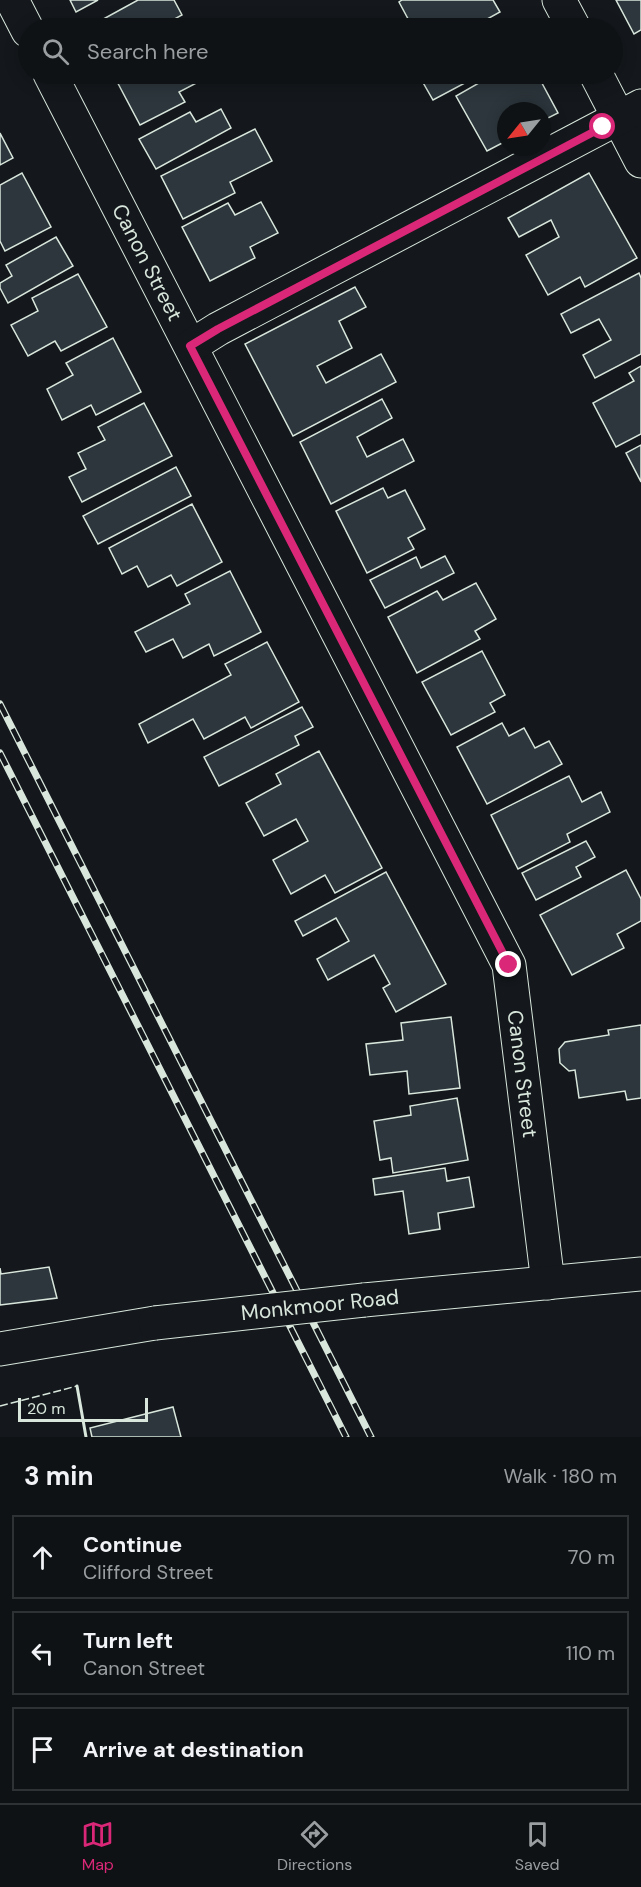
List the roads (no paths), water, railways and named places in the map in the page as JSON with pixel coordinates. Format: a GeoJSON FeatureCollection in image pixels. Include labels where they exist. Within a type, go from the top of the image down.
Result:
{"type":"FeatureCollection","features":[{"type":"Feature","properties":{"kind":"street"},"geometry":{"type":"LineString","coordinates":[[12,0],[21,18]]}},
{"type":"Feature","properties":{"kind":"street"},"geometry":{"type":"LineString","coordinates":[[559,0],[569,18]]}},
{"type":"Feature","properties":{"kind":"street","name":"Canon Street"},"geometry":{"type":"LineString","coordinates":[[55,84],[509,965],[548,1283]]}},
{"type":"Feature","properties":{"kind":"street"},"geometry":{"type":"LineString","coordinates":[[605,84],[630,112],[641,161]]}},
{"type":"Feature","properties":{"kind":"street"},"geometry":{"type":"LineString","coordinates":[[190,346],[218,329],[630,112]]}},
{"type":"Feature","properties":{"kind":"street","name":"Monkmoor Road"},"geometry":{"type":"LineString","coordinates":[[0,1349],[155,1323],[364,1300],[641,1274]]}},
{"type":"Feature","properties":{"kind":"railway"},"geometry":{"type":"LineString","coordinates":[[0,704],[371,1437]]}},
{"type":"Feature","properties":{"kind":"railway"},"geometry":{"type":"LineString","coordinates":[[0,753],[346,1437]]}}]}
